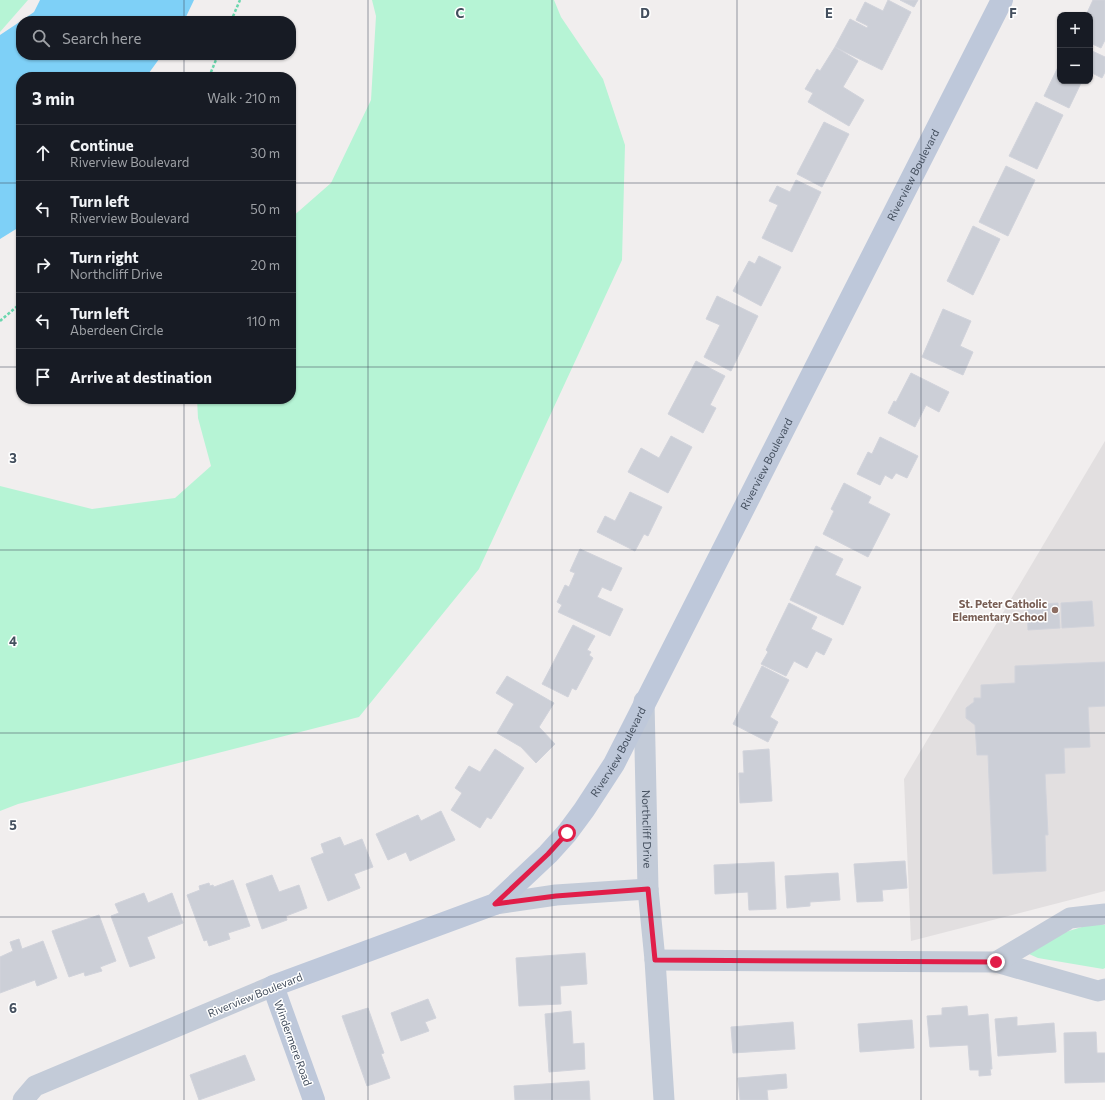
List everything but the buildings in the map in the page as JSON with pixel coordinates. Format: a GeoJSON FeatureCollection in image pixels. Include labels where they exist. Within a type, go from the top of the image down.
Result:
{"type":"FeatureCollection","features":[{"type":"Feature","properties":{"kind":"street","name":"Riverview Boulevard"},"geometry":{"type":"LineString","coordinates":[[495,904],[548,854],[584,810],[614,764],[644,701],[1002,0]]}},
{"type":"Feature","properties":{"kind":"street","name":"Northcliff Drive"},"geometry":{"type":"LineString","coordinates":[[644,701],[648,889],[655,960],[664,1100]]}},
{"type":"Feature","properties":{"kind":"street","name":"Riverview Boulevard"},"geometry":{"type":"LineString","coordinates":[[23,1100],[35,1086],[273,986],[495,904],[556,896],[648,889]]}},
{"type":"Feature","properties":{"kind":"street"},"geometry":{"type":"LineString","coordinates":[[996,962],[1070,918],[1105,914]]}},
{"type":"Feature","properties":{"kind":"street"},"geometry":{"type":"LineString","coordinates":[[655,960],[996,962],[1098,991],[1105,990]]}},
{"type":"Feature","properties":{"kind":"street","name":"Windermere Road"},"geometry":{"type":"LineString","coordinates":[[273,986],[314,1100]]}},
{"type":"Feature","properties":{"kind":"path"},"geometry":{"type":"LineString","coordinates":[[233,16],[240,0]]}},
{"type":"Feature","properties":{"kind":"path"},"geometry":{"type":"LineString","coordinates":[[211,72],[216,60]]}},
{"type":"Feature","properties":{"kind":"path"},"geometry":{"type":"LineString","coordinates":[[0,321],[16,307]]}},
{"type":"Feature","properties":{"kind":"shaded area","name":"St. Peter Catholic Elementary School"},"geometry":{"type":"Polygon","coordinates":[[[1105,441],[1105,891],[911,941],[904,779],[1105,441]]]}},
{"type":"Feature","properties":{"kind":"green space"},"geometry":{"type":"Polygon","coordinates":[[[0,0],[28,0],[0,32],[0,0]]]}},
{"type":"Feature","properties":{"kind":"green space"},"geometry":{"type":"Polygon","coordinates":[[[372,0],[554,0],[561,17],[603,79],[625,145],[622,260],[479,569],[359,717],[18,804],[0,811],[0,486],[92,509],[175,498],[211,466],[198,418],[197,404],[296,404],[296,214],[331,183],[371,100],[376,16],[372,0]]]}},
{"type":"Feature","properties":{"kind":"green space"},"geometry":{"type":"Polygon","coordinates":[[[1095,923],[1105,925],[1105,968],[1103,969],[1038,958],[1029,954],[1036,941],[1095,923]]]}},
{"type":"Feature","properties":{"kind":"water"},"geometry":{"type":"Polygon","coordinates":[[[40,0],[194,0],[186,16],[28,16],[34,12],[40,0]]]}},
{"type":"Feature","properties":{"kind":"water"},"geometry":{"type":"Polygon","coordinates":[[[16,24],[16,60],[158,60],[150,72],[16,72],[16,229],[0,239],[0,35],[16,24]]]}},
{"type":"Feature","properties":{"kind":"place","name":"St. Peter Catholic Elementary School"},"geometry":{"type":"Point","coordinates":[1055,610]}},
{"type":"Feature","properties":{"kind":"route"},"geometry":{"type":"LineString","coordinates":[[567,833],[548,854],[495,904],[556,896],[648,889],[655,960],[996,962]]}}]}
